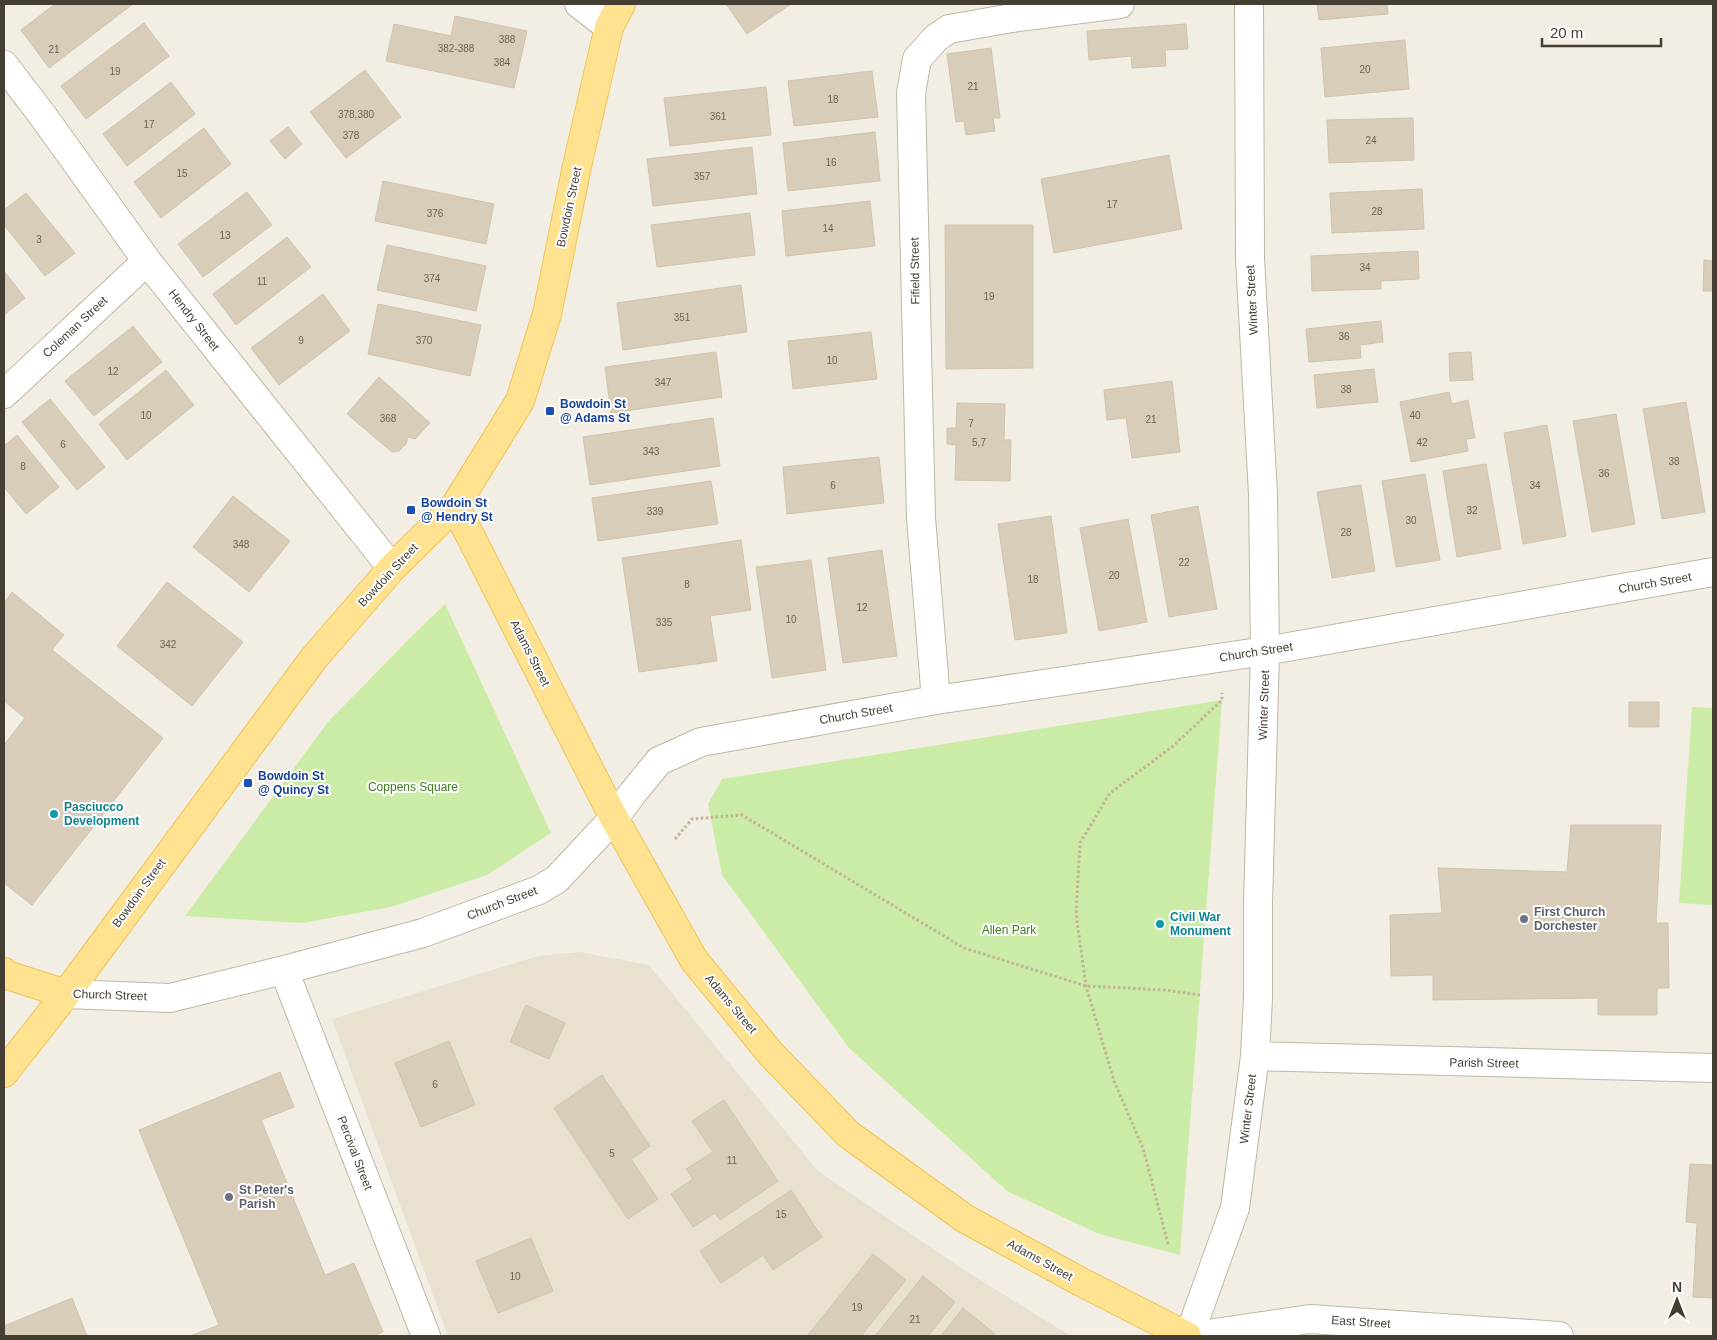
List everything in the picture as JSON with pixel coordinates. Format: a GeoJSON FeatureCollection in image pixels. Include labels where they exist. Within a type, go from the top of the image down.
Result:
{"type":"FeatureCollection","features":[{"type":"Feature","properties":{"kind":"main road","name":"Bowdoin Street"},"geometry":{"type":"LineString","coordinates":[[4,1073],[66,994],[314,658],[392,568],[455,506],[520,401],[547,314],[577,166],[615,16]]}},
{"type":"Feature","properties":{"kind":"main road","name":"Adams Street"},"geometry":{"type":"LineString","coordinates":[[455,506],[614,818],[694,960],[771,1054],[848,1134],[964,1218],[1081,1282],[1188,1336]]}},
{"type":"Feature","properties":{"kind":"main road"},"geometry":{"type":"LineString","coordinates":[[4,972],[7,975],[66,994]]}},
{"type":"Feature","properties":{"kind":"street"},"geometry":{"type":"LineString","coordinates":[[579,4],[615,16]]}},
{"type":"Feature","properties":{"kind":"street","name":"Fifield Street"},"geometry":{"type":"LineString","coordinates":[[936,700],[921,518],[911,92],[917,59],[936,38],[949,29],[1012,18],[1120,4]]}},
{"type":"Feature","properties":{"kind":"street","name":"Winter Street"},"geometry":{"type":"LineString","coordinates":[[1188,1336],[1235,1208],[1255,1056],[1258,998],[1258,904],[1265,651],[1263,494],[1250,258],[1249,4]]}},
{"type":"Feature","properties":{"kind":"street","name":"Hendry Street"},"geometry":{"type":"LineString","coordinates":[[4,66],[43,116],[147,261],[392,568]]}},
{"type":"Feature","properties":{"kind":"street","name":"Coleman Street"},"geometry":{"type":"LineString","coordinates":[[4,394],[147,261]]}},
{"type":"Feature","properties":{"kind":"street","name":"Church Street"},"geometry":{"type":"LineString","coordinates":[[66,994],[170,998],[423,933],[539,890],[557,878],[614,818],[660,761],[700,742],[936,700],[1265,651],[1713,572]]}},
{"type":"Feature","properties":{"kind":"street","name":"Percival Street"},"geometry":{"type":"LineString","coordinates":[[284,970],[426,1336]]}},
{"type":"Feature","properties":{"kind":"street","name":"Parish Street"},"geometry":{"type":"LineString","coordinates":[[1255,1056],[1713,1068]]}},
{"type":"Feature","properties":{"kind":"street","name":"East Street"},"geometry":{"type":"LineString","coordinates":[[1194,1336],[1310,1319],[1559,1336]]}},
{"type":"Feature","properties":{"kind":"path"},"geometry":{"type":"LineString","coordinates":[[1168,1244],[1143,1148],[1114,1081],[1086,986],[1076,914],[1080,843],[1110,793],[1172,747],[1222,700],[1222,658]]}},
{"type":"Feature","properties":{"kind":"path"},"geometry":{"type":"LineString","coordinates":[[675,839],[692,819],[742,815],[964,948],[1086,986],[1165,990],[1200,995]]}},
{"type":"Feature","properties":{"kind":"shaded area"},"geometry":{"type":"Polygon","coordinates":[[[580,952],[649,965],[818,1171],[961,1268],[1071,1336],[448,1336],[332,1019],[538,956],[580,952]]]}},
{"type":"Feature","properties":{"kind":"green space","name":"Coppens Square"},"geometry":{"type":"Polygon","coordinates":[[[445,604],[551,833],[487,875],[391,907],[302,923],[185,916],[328,722],[445,604]]]}},
{"type":"Feature","properties":{"kind":"green space","name":"Allen Park"},"geometry":{"type":"Polygon","coordinates":[[[1222,700],[1180,1255],[1099,1234],[1007,1191],[849,1048],[722,875],[708,804],[722,779],[1222,700]]]}},
{"type":"Feature","properties":{"kind":"green space"},"geometry":{"type":"Polygon","coordinates":[[[1692,707],[1713,708],[1713,905],[1679,903],[1692,707]]]}},
{"type":"Feature","properties":{"kind":"building"},"geometry":{"type":"Polygon","coordinates":[[[55,4],[133,4],[49,68],[21,30],[55,4]]]}},
{"type":"Feature","properties":{"kind":"building"},"geometry":{"type":"Polygon","coordinates":[[[726,4],[791,4],[747,34],[726,4]]]}},
{"type":"Feature","properties":{"kind":"building"},"geometry":{"type":"Polygon","coordinates":[[[1317,4],[1387,4],[1388,14],[1319,20],[1317,4]]]}},
{"type":"Feature","properties":{"kind":"building"},"geometry":{"type":"Polygon","coordinates":[[[455,16],[527,31],[514,88],[386,61],[394,24],[451,36],[455,16]]]}},
{"type":"Feature","properties":{"kind":"building"},"geometry":{"type":"Polygon","coordinates":[[[144,23],[169,56],[86,119],[61,86],[144,23]]]}},
{"type":"Feature","properties":{"kind":"building"},"geometry":{"type":"Polygon","coordinates":[[[1186,24],[1188,49],[1165,50],[1166,66],[1132,68],[1131,56],[1089,60],[1087,31],[1186,24]]]}},
{"type":"Feature","properties":{"kind":"building"},"geometry":{"type":"Polygon","coordinates":[[[1405,40],[1409,89],[1325,97],[1321,48],[1405,40]]]}},
{"type":"Feature","properties":{"kind":"building"},"geometry":{"type":"Polygon","coordinates":[[[991,48],[1000,118],[993,118],[995,131],[966,135],[964,121],[956,122],[947,54],[991,48]]]}},
{"type":"Feature","properties":{"kind":"building"},"geometry":{"type":"Polygon","coordinates":[[[365,70],[401,117],[346,158],[310,112],[365,70]]]}},
{"type":"Feature","properties":{"kind":"building"},"geometry":{"type":"Polygon","coordinates":[[[872,71],[878,117],[794,126],[788,81],[872,71]]]}},
{"type":"Feature","properties":{"kind":"building"},"geometry":{"type":"Polygon","coordinates":[[[171,82],[195,114],[127,166],[103,134],[171,82]]]}},
{"type":"Feature","properties":{"kind":"building"},"geometry":{"type":"Polygon","coordinates":[[[766,87],[771,135],[670,146],[664,98],[766,87]]]}},
{"type":"Feature","properties":{"kind":"building"},"geometry":{"type":"Polygon","coordinates":[[[1413,118],[1414,160],[1329,163],[1327,120],[1413,118]]]}},
{"type":"Feature","properties":{"kind":"building"},"geometry":{"type":"Polygon","coordinates":[[[288,127],[302,144],[285,159],[270,141],[288,127]]]}},
{"type":"Feature","properties":{"kind":"building"},"geometry":{"type":"Polygon","coordinates":[[[204,128],[231,164],[161,218],[134,182],[204,128]]]}},
{"type":"Feature","properties":{"kind":"building"},"geometry":{"type":"Polygon","coordinates":[[[875,132],[880,181],[788,191],[783,143],[875,132]]]}},
{"type":"Feature","properties":{"kind":"building"},"geometry":{"type":"Polygon","coordinates":[[[752,147],[757,194],[653,206],[647,159],[752,147]]]}},
{"type":"Feature","properties":{"kind":"building"},"geometry":{"type":"Polygon","coordinates":[[[1169,155],[1182,229],[1054,253],[1041,179],[1169,155]]]}},
{"type":"Feature","properties":{"kind":"building"},"geometry":{"type":"Polygon","coordinates":[[[383,181],[494,204],[486,244],[375,221],[383,181]]]}},
{"type":"Feature","properties":{"kind":"building"},"geometry":{"type":"Polygon","coordinates":[[[1422,189],[1424,229],[1332,233],[1330,193],[1422,189]]]}},
{"type":"Feature","properties":{"kind":"building"},"geometry":{"type":"Polygon","coordinates":[[[247,192],[272,225],[203,277],[178,244],[247,192]]]}},
{"type":"Feature","properties":{"kind":"building"},"geometry":{"type":"Polygon","coordinates":[[[26,193],[75,253],[45,276],[4,225],[4,210],[26,193]]]}},
{"type":"Feature","properties":{"kind":"building"},"geometry":{"type":"Polygon","coordinates":[[[870,201],[875,246],[786,256],[782,211],[870,201]]]}},
{"type":"Feature","properties":{"kind":"building"},"geometry":{"type":"Polygon","coordinates":[[[750,213],[755,255],[657,267],[651,225],[750,213]]]}},
{"type":"Feature","properties":{"kind":"building"},"geometry":{"type":"Polygon","coordinates":[[[945,225],[1033,225],[1033,368],[946,369],[945,225]]]}},
{"type":"Feature","properties":{"kind":"building"},"geometry":{"type":"Polygon","coordinates":[[[287,237],[311,267],[236,325],[213,294],[287,237]]]}},
{"type":"Feature","properties":{"kind":"building"},"geometry":{"type":"Polygon","coordinates":[[[387,245],[486,266],[476,311],[377,290],[387,245]]]}},
{"type":"Feature","properties":{"kind":"building"},"geometry":{"type":"Polygon","coordinates":[[[1418,251],[1419,279],[1381,281],[1381,289],[1312,291],[1311,256],[1418,251]]]}},
{"type":"Feature","properties":{"kind":"building"},"geometry":{"type":"Polygon","coordinates":[[[1704,260],[1713,261],[1713,291],[1703,291],[1704,260]]]}},
{"type":"Feature","properties":{"kind":"building"},"geometry":{"type":"Polygon","coordinates":[[[4,271],[25,298],[4,315],[4,271]]]}},
{"type":"Feature","properties":{"kind":"building"},"geometry":{"type":"Polygon","coordinates":[[[741,285],[747,332],[623,350],[617,303],[741,285]]]}},
{"type":"Feature","properties":{"kind":"building"},"geometry":{"type":"Polygon","coordinates":[[[323,294],[350,331],[279,385],[251,348],[323,294]]]}},
{"type":"Feature","properties":{"kind":"building"},"geometry":{"type":"Polygon","coordinates":[[[378,304],[481,325],[470,376],[368,354],[378,304]]]}},
{"type":"Feature","properties":{"kind":"building"},"geometry":{"type":"Polygon","coordinates":[[[1381,321],[1383,342],[1360,345],[1361,358],[1309,362],[1306,329],[1381,321]]]}},
{"type":"Feature","properties":{"kind":"building"},"geometry":{"type":"Polygon","coordinates":[[[133,326],[162,362],[94,416],[65,381],[133,326]]]}},
{"type":"Feature","properties":{"kind":"building"},"geometry":{"type":"Polygon","coordinates":[[[871,332],[877,379],[793,389],[788,341],[871,332]]]}},
{"type":"Feature","properties":{"kind":"building"},"geometry":{"type":"Polygon","coordinates":[[[716,352],[722,397],[611,413],[605,367],[716,352]]]}},
{"type":"Feature","properties":{"kind":"building"},"geometry":{"type":"Polygon","coordinates":[[[1471,352],[1473,380],[1450,381],[1449,353],[1471,352]]]}},
{"type":"Feature","properties":{"kind":"building"},"geometry":{"type":"Polygon","coordinates":[[[1374,369],[1378,402],[1317,408],[1314,375],[1374,369]]]}},
{"type":"Feature","properties":{"kind":"building"},"geometry":{"type":"Polygon","coordinates":[[[166,370],[194,405],[127,460],[99,424],[166,370]]]}},
{"type":"Feature","properties":{"kind":"building"},"geometry":{"type":"Polygon","coordinates":[[[379,377],[430,423],[415,439],[408,437],[406,444],[399,451],[392,452],[347,414],[379,377]]]}},
{"type":"Feature","properties":{"kind":"building"},"geometry":{"type":"Polygon","coordinates":[[[1172,381],[1180,452],[1132,458],[1126,418],[1107,420],[1104,390],[1172,381]]]}},
{"type":"Feature","properties":{"kind":"building"},"geometry":{"type":"Polygon","coordinates":[[[1449,392],[1452,404],[1468,400],[1475,438],[1466,439],[1468,451],[1411,462],[1400,402],[1449,392]]]}},
{"type":"Feature","properties":{"kind":"building"},"geometry":{"type":"Polygon","coordinates":[[[50,399],[105,467],[77,490],[22,422],[50,399]]]}},
{"type":"Feature","properties":{"kind":"building"},"geometry":{"type":"Polygon","coordinates":[[[1686,402],[1705,512],[1662,519],[1643,409],[1686,402]]]}},
{"type":"Feature","properties":{"kind":"building"},"geometry":{"type":"Polygon","coordinates":[[[957,403],[1005,404],[1004,440],[1011,440],[1010,481],[955,480],[956,445],[947,444],[947,428],[956,428],[957,403]]]}},
{"type":"Feature","properties":{"kind":"building"},"geometry":{"type":"Polygon","coordinates":[[[1616,414],[1635,524],[1592,532],[1573,421],[1616,414]]]}},
{"type":"Feature","properties":{"kind":"building"},"geometry":{"type":"Polygon","coordinates":[[[713,418],[720,466],[590,485],[583,437],[713,418]]]}},
{"type":"Feature","properties":{"kind":"building"},"geometry":{"type":"Polygon","coordinates":[[[1547,425],[1566,536],[1523,544],[1504,433],[1547,425]]]}},
{"type":"Feature","properties":{"kind":"building"},"geometry":{"type":"Polygon","coordinates":[[[17,435],[59,487],[26,514],[4,487],[4,446],[17,435]]]}},
{"type":"Feature","properties":{"kind":"building"},"geometry":{"type":"Polygon","coordinates":[[[879,457],[884,503],[787,514],[783,467],[879,457]]]}},
{"type":"Feature","properties":{"kind":"building"},"geometry":{"type":"Polygon","coordinates":[[[1486,464],[1501,549],[1457,557],[1443,471],[1486,464]]]}},
{"type":"Feature","properties":{"kind":"building"},"geometry":{"type":"Polygon","coordinates":[[[1425,474],[1440,560],[1396,567],[1382,481],[1425,474]]]}},
{"type":"Feature","properties":{"kind":"building"},"geometry":{"type":"Polygon","coordinates":[[[711,481],[718,524],[598,541],[592,498],[711,481]]]}},
{"type":"Feature","properties":{"kind":"building"},"geometry":{"type":"Polygon","coordinates":[[[1361,485],[1375,571],[1332,578],[1317,492],[1361,485]]]}},
{"type":"Feature","properties":{"kind":"building"},"geometry":{"type":"Polygon","coordinates":[[[233,496],[290,541],[249,592],[193,547],[233,496]]]}},
{"type":"Feature","properties":{"kind":"building"},"geometry":{"type":"Polygon","coordinates":[[[1198,506],[1217,609],[1169,617],[1151,515],[1198,506]]]}},
{"type":"Feature","properties":{"kind":"building"},"geometry":{"type":"Polygon","coordinates":[[[1051,516],[1067,633],[1015,640],[998,524],[1051,516]]]}},
{"type":"Feature","properties":{"kind":"building"},"geometry":{"type":"Polygon","coordinates":[[[1128,519],[1147,622],[1099,631],[1080,528],[1128,519]]]}},
{"type":"Feature","properties":{"kind":"building"},"geometry":{"type":"Polygon","coordinates":[[[741,540],[751,610],[710,616],[717,661],[639,672],[622,558],[741,540]]]}},
{"type":"Feature","properties":{"kind":"building"},"geometry":{"type":"Polygon","coordinates":[[[882,550],[897,656],[843,663],[828,558],[882,550]]]}},
{"type":"Feature","properties":{"kind":"building"},"geometry":{"type":"Polygon","coordinates":[[[811,560],[826,670],[772,678],[756,567],[811,560]]]}},
{"type":"Feature","properties":{"kind":"building"},"geometry":{"type":"Polygon","coordinates":[[[167,582],[243,642],[192,706],[117,646],[167,582]]]}},
{"type":"Feature","properties":{"kind":"building","name":"Pasciucco Development"},"geometry":{"type":"Polygon","coordinates":[[[12,592],[64,635],[52,650],[163,738],[32,905],[4,883],[4,745],[25,718],[4,701],[4,603],[12,592]]]}},
{"type":"Feature","properties":{"kind":"building"},"geometry":{"type":"Polygon","coordinates":[[[1629,702],[1659,702],[1659,727],[1629,727],[1629,702]]]}},
{"type":"Feature","properties":{"kind":"building","name":"First Church Dorchester"},"geometry":{"type":"Polygon","coordinates":[[[1571,825],[1661,825],[1656,923],[1668,923],[1669,988],[1657,988],[1657,1015],[1598,1015],[1598,998],[1433,1000],[1433,975],[1391,976],[1390,915],[1442,913],[1438,868],[1567,872],[1571,825]]]}},
{"type":"Feature","properties":{"kind":"building"},"geometry":{"type":"Polygon","coordinates":[[[526,1005],[565,1023],[549,1059],[510,1042],[526,1005]]]}},
{"type":"Feature","properties":{"kind":"building"},"geometry":{"type":"Polygon","coordinates":[[[449,1041],[475,1105],[421,1127],[395,1063],[449,1041]]]}},
{"type":"Feature","properties":{"kind":"building","name":"St Peter's Parish"},"geometry":{"type":"Polygon","coordinates":[[[280,1072],[294,1107],[261,1120],[325,1275],[354,1263],[383,1332],[373,1336],[190,1336],[219,1325],[139,1130],[280,1072]]]}},
{"type":"Feature","properties":{"kind":"building"},"geometry":{"type":"Polygon","coordinates":[[[602,1075],[650,1146],[631,1159],[658,1199],[628,1219],[554,1108],[602,1075]]]}},
{"type":"Feature","properties":{"kind":"building"},"geometry":{"type":"Polygon","coordinates":[[[724,1100],[778,1181],[720,1220],[715,1213],[693,1227],[671,1194],[693,1179],[686,1169],[713,1152],[692,1121],[724,1100]]]}},
{"type":"Feature","properties":{"kind":"building"},"geometry":{"type":"Polygon","coordinates":[[[1690,1164],[1713,1165],[1713,1298],[1693,1297],[1697,1223],[1686,1222],[1690,1164]]]}},
{"type":"Feature","properties":{"kind":"building"},"geometry":{"type":"Polygon","coordinates":[[[791,1190],[822,1237],[773,1270],[763,1255],[721,1283],[700,1251],[791,1190]]]}},
{"type":"Feature","properties":{"kind":"building"},"geometry":{"type":"Polygon","coordinates":[[[531,1238],[553,1291],[498,1313],[476,1261],[531,1238]]]}},
{"type":"Feature","properties":{"kind":"building"},"geometry":{"type":"Polygon","coordinates":[[[873,1254],[906,1280],[861,1336],[809,1336],[808,1335],[873,1254]]]}},
{"type":"Feature","properties":{"kind":"building"},"geometry":{"type":"Polygon","coordinates":[[[923,1276],[955,1302],[928,1336],[875,1336],[923,1276]]]}},
{"type":"Feature","properties":{"kind":"building"},"geometry":{"type":"Polygon","coordinates":[[[72,1298],[87,1336],[4,1336],[4,1326],[72,1298]]]}},
{"type":"Feature","properties":{"kind":"building"},"geometry":{"type":"Polygon","coordinates":[[[963,1308],[995,1334],[994,1336],[941,1336],[963,1308]]]}},
{"type":"Feature","properties":{"kind":"place","name":"Bowdoin St @ Adams St"},"geometry":{"type":"Point","coordinates":[550,411]}},
{"type":"Feature","properties":{"kind":"place","name":"Bowdoin St @ Hendry St"},"geometry":{"type":"Point","coordinates":[411,510]}},
{"type":"Feature","properties":{"kind":"place","name":"Bowdoin St @ Quincy St"},"geometry":{"type":"Point","coordinates":[248,783]}},
{"type":"Feature","properties":{"kind":"place","name":"Pasciucco Development"},"geometry":{"type":"Point","coordinates":[54,814]}},
{"type":"Feature","properties":{"kind":"place","name":"First Church Dorchester"},"geometry":{"type":"Point","coordinates":[1524,919]}},
{"type":"Feature","properties":{"kind":"place","name":"Civil War Monument"},"geometry":{"type":"Point","coordinates":[1160,924]}},
{"type":"Feature","properties":{"kind":"place","name":"St Peter's Parish"},"geometry":{"type":"Point","coordinates":[229,1197]}}]}
